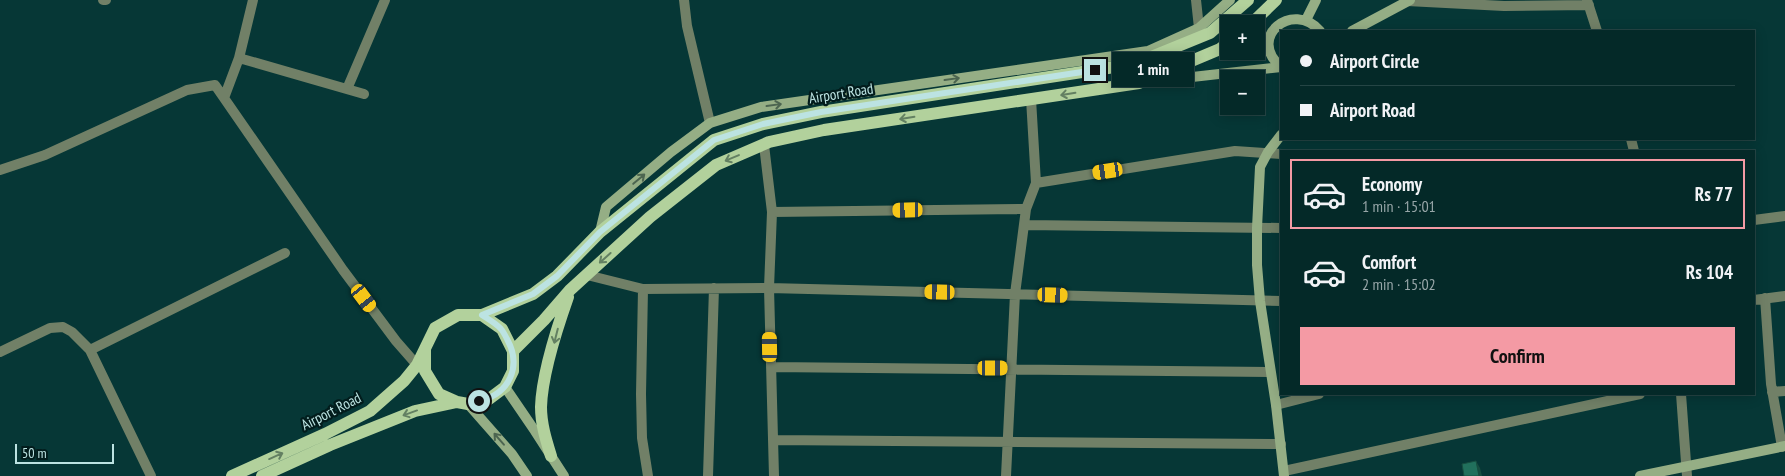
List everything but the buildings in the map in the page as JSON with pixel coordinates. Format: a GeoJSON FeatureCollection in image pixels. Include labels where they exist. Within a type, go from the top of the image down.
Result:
{"type":"FeatureCollection","features":[{"type":"Feature","properties":{"kind":"main road","name":"Airport Road"},"geometry":{"type":"LineString","coordinates":[[482,315],[533,294],[557,276],[600,232],[714,140],[763,124],[821,112],[1134,64],[1210,33],[1248,0]]}},
{"type":"Feature","properties":{"kind":"main road"},"geometry":{"type":"LineString","coordinates":[[1261,15],[1276,0]]}},
{"type":"Feature","properties":{"kind":"main road"},"geometry":{"type":"LineString","coordinates":[[513,351],[570,290],[650,217],[716,165],[764,144],[824,130],[1139,83],[1220,49]]}},
{"type":"Feature","properties":{"kind":"main road"},"geometry":{"type":"LineString","coordinates":[[551,456],[542,421],[542,395],[558,327],[570,290]]}},
{"type":"Feature","properties":{"kind":"main road"},"geometry":{"type":"LineString","coordinates":[[458,315],[482,315],[502,329],[513,351],[513,371],[505,387],[489,399],[463,403],[439,394],[425,371],[425,349],[435,328],[458,315]]}},
{"type":"Feature","properties":{"kind":"main road","name":"Airport Road"},"geometry":{"type":"LineString","coordinates":[[232,476],[325,434],[370,411],[404,381],[417,365],[425,349]]}},
{"type":"Feature","properties":{"kind":"main road","name":"Airport Road"},"geometry":{"type":"LineString","coordinates":[[262,476],[330,445],[415,411],[463,403]]}},
{"type":"Feature","properties":{"kind":"street"},"geometry":{"type":"LineString","coordinates":[[224,98],[239,58],[253,0]]}},
{"type":"Feature","properties":{"kind":"street"},"geometry":{"type":"LineString","coordinates":[[347,89],[385,0]]}},
{"type":"Feature","properties":{"kind":"street"},"geometry":{"type":"LineString","coordinates":[[684,0],[687,26],[710,122]]}},
{"type":"Feature","properties":{"kind":"street"},"geometry":{"type":"LineString","coordinates":[[1196,0],[1199,28]]}},
{"type":"Feature","properties":{"kind":"street"},"geometry":{"type":"LineString","coordinates":[[600,232],[606,206],[710,122],[761,107],[1148,51],[1199,28],[1230,0]]}},
{"type":"Feature","properties":{"kind":"street"},"geometry":{"type":"LineString","coordinates":[[1307,18],[1316,0]]}},
{"type":"Feature","properties":{"kind":"street"},"geometry":{"type":"LineString","coordinates":[[1354,30],[1408,1],[1504,6],[1588,2],[1597,30]]}},
{"type":"Feature","properties":{"kind":"street"},"geometry":{"type":"LineString","coordinates":[[1280,66],[1270,54],[1268,45],[1269,36],[1279,21],[1288,17],[1298,16],[1307,18],[1319,30]]}},
{"type":"Feature","properties":{"kind":"street"},"geometry":{"type":"LineString","coordinates":[[1265,25],[1273,28]]}},
{"type":"Feature","properties":{"kind":"street"},"geometry":{"type":"LineString","coordinates":[[239,58],[364,94]]}},
{"type":"Feature","properties":{"kind":"street"},"geometry":{"type":"LineString","coordinates":[[1139,83],[1280,67]]}},
{"type":"Feature","properties":{"kind":"street"},"geometry":{"type":"LineString","coordinates":[[0,170],[45,155],[187,90],[215,85],[353,284],[417,365]]}},
{"type":"Feature","properties":{"kind":"street"},"geometry":{"type":"LineString","coordinates":[[1006,476],[1015,294],[1026,209],[1036,183],[1031,100]]}},
{"type":"Feature","properties":{"kind":"street"},"geometry":{"type":"LineString","coordinates":[[1280,136],[1260,167],[1257,265],[1260,301],[1276,405],[1284,474],[1636,395]]}},
{"type":"Feature","properties":{"kind":"street"},"geometry":{"type":"LineString","coordinates":[[764,144],[772,212],[769,288],[774,476]]}},
{"type":"Feature","properties":{"kind":"street"},"geometry":{"type":"LineString","coordinates":[[1036,183],[1235,151],[1280,154]]}},
{"type":"Feature","properties":{"kind":"street"},"geometry":{"type":"LineString","coordinates":[[772,212],[1026,209]]}},
{"type":"Feature","properties":{"kind":"street"},"geometry":{"type":"LineString","coordinates":[[1755,220],[1785,216]]}},
{"type":"Feature","properties":{"kind":"street"},"geometry":{"type":"LineString","coordinates":[[1025,225],[1280,228]]}},
{"type":"Feature","properties":{"kind":"street"},"geometry":{"type":"LineString","coordinates":[[90,350],[285,253]]}},
{"type":"Feature","properties":{"kind":"street"},"geometry":{"type":"LineString","coordinates":[[587,275],[643,289],[769,288],[1280,301]]}},
{"type":"Feature","properties":{"kind":"street"},"geometry":{"type":"LineString","coordinates":[[708,476],[714,288]]}},
{"type":"Feature","properties":{"kind":"street"},"geometry":{"type":"LineString","coordinates":[[643,289],[642,438],[648,476]]}},
{"type":"Feature","properties":{"kind":"street"},"geometry":{"type":"LineString","coordinates":[[1755,300],[1785,296]]}},
{"type":"Feature","properties":{"kind":"street"},"geometry":{"type":"LineString","coordinates":[[1640,476],[1687,471],[1783,447],[1772,392],[1765,298]]}},
{"type":"Feature","properties":{"kind":"street"},"geometry":{"type":"LineString","coordinates":[[0,352],[50,328],[63,327],[72,332],[90,350],[151,476]]}},
{"type":"Feature","properties":{"kind":"street"},"geometry":{"type":"LineString","coordinates":[[771,367],[1270,372]]}},
{"type":"Feature","properties":{"kind":"street"},"geometry":{"type":"LineString","coordinates":[[505,387],[564,476]]}},
{"type":"Feature","properties":{"kind":"street"},"geometry":{"type":"LineString","coordinates":[[1772,392],[1785,391]]}},
{"type":"Feature","properties":{"kind":"street"},"geometry":{"type":"LineString","coordinates":[[1276,405],[1315,395]]}},
{"type":"Feature","properties":{"kind":"street"},"geometry":{"type":"LineString","coordinates":[[1680,395],[1687,471]]}},
{"type":"Feature","properties":{"kind":"street"},"geometry":{"type":"LineString","coordinates":[[463,403],[512,454],[527,476]]}},
{"type":"Feature","properties":{"kind":"street"},"geometry":{"type":"LineString","coordinates":[[773,440],[1281,444]]}},
{"type":"Feature","properties":{"kind":"route"},"geometry":{"type":"LineString","coordinates":[[479,401],[489,399],[505,387],[513,371],[513,351],[502,329],[482,315],[533,294],[557,276],[600,232],[714,140],[763,124],[821,112],[1095,70]]}}]}
